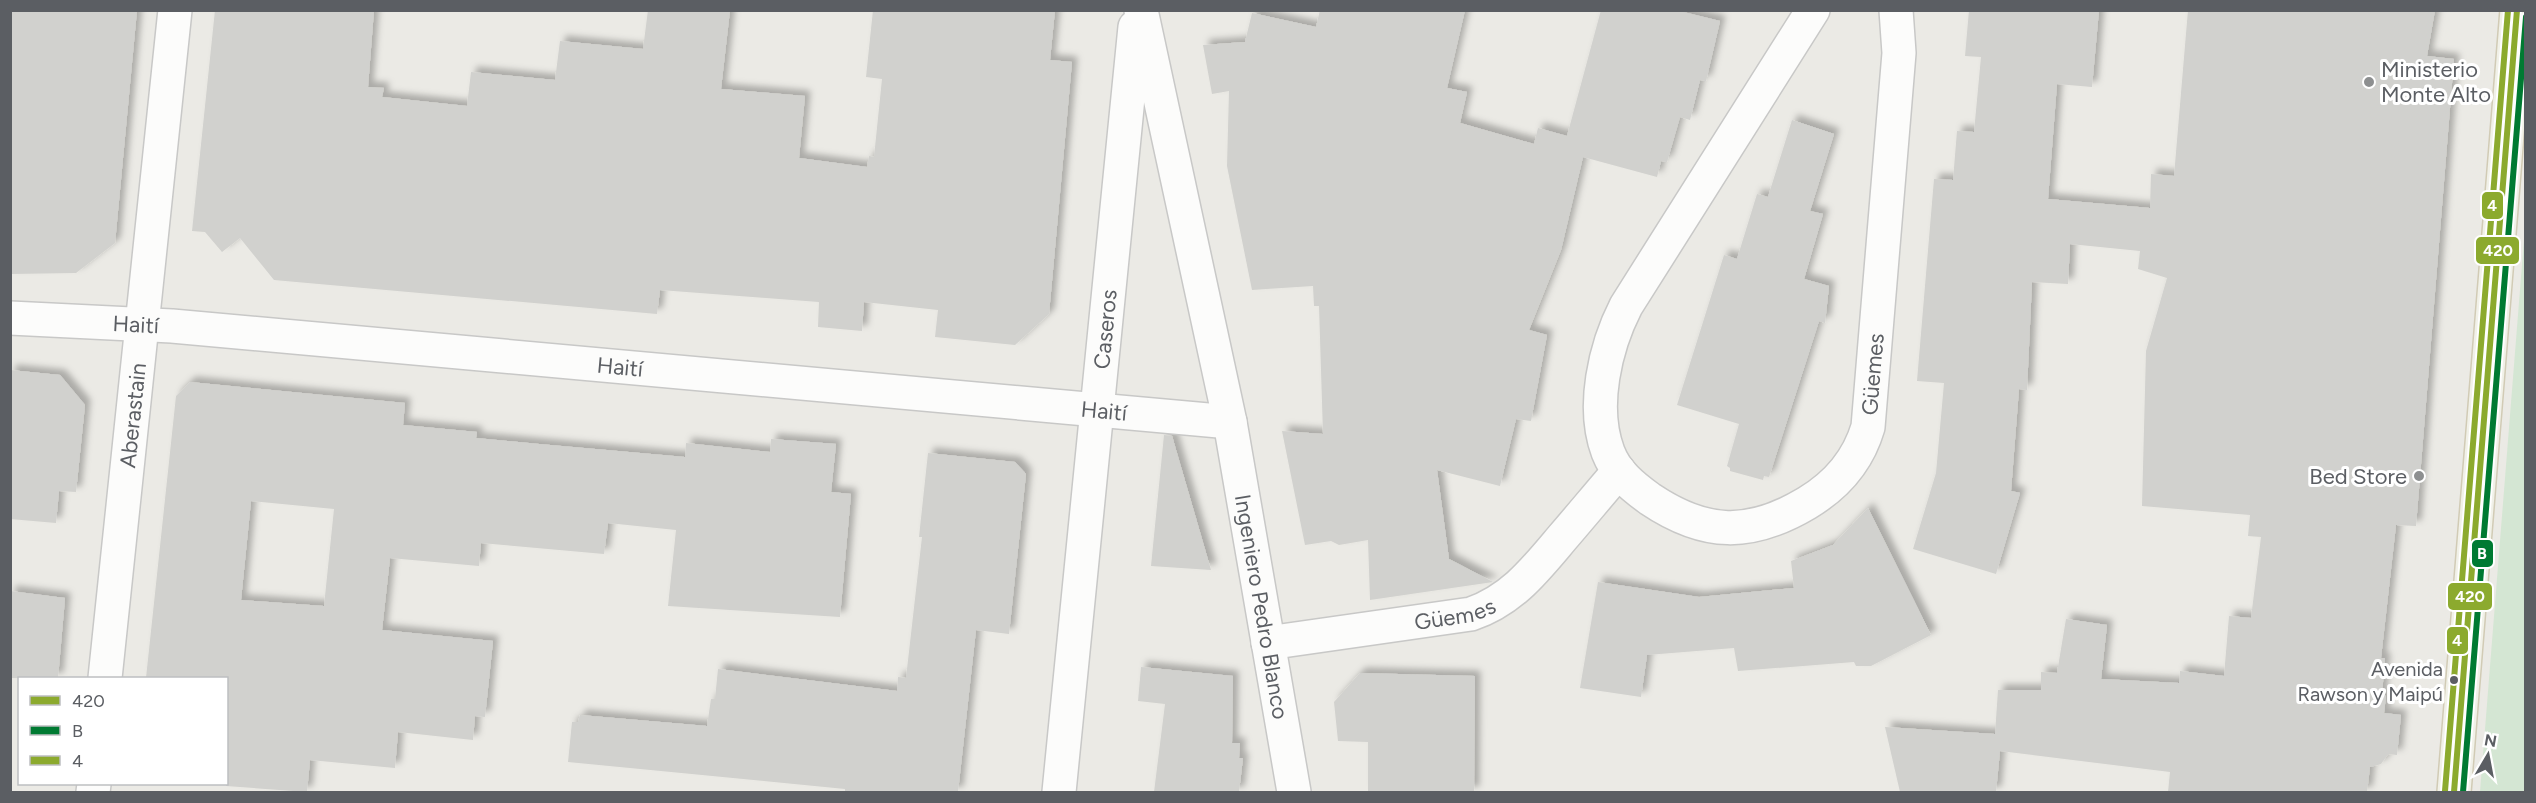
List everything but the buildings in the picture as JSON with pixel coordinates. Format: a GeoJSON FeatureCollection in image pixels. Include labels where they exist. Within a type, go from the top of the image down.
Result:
{"type":"FeatureCollection","features":[{"type":"Feature","properties":{"kind":"main road"},"geometry":{"type":"LineString","coordinates":[[2454,792],[2517,10]]}},
{"type":"Feature","properties":{"kind":"street","name":"Aberastain"},"geometry":{"type":"LineString","coordinates":[[105,677],[175,10]]}},
{"type":"Feature","properties":{"kind":"street","name":"Caseros"},"geometry":{"type":"LineString","coordinates":[[1059,792],[1139,10]]}},
{"type":"Feature","properties":{"kind":"street","name":"Caseros"},"geometry":{"type":"LineString","coordinates":[[1139,10],[1230,422]]}},
{"type":"Feature","properties":{"kind":"street","name":"Güemes"},"geometry":{"type":"LineString","coordinates":[[1813,10],[1618,321],[1604,372],[1601,415],[1607,449],[1618,471],[1634,487],[1664,508],[1706,526],[1725,529],[1751,527],[1794,511],[1832,487],[1847,471],[1864,439],[1868,427],[1899,53],[1896,10]]}},
{"type":"Feature","properties":{"kind":"street","name":"Haití"},"geometry":{"type":"LineString","coordinates":[[10,318],[142,324],[1230,422]]}},
{"type":"Feature","properties":{"kind":"street","name":"Ingeniero Pedro Blanco"},"geometry":{"type":"LineString","coordinates":[[1230,422],[1294,792]]}},
{"type":"Feature","properties":{"kind":"street","name":"Güemes"},"geometry":{"type":"LineString","coordinates":[[1268,643],[1471,614],[1490,608],[1525,581],[1618,471]]}},
{"type":"Feature","properties":{"kind":"green space"},"geometry":{"type":"Polygon","coordinates":[[[2525,227],[2525,792],[2480,792],[2525,227]]]}},
{"type":"Feature","properties":{"kind":"transit line","name":"4"},"geometry":{"type":"LineString","coordinates":[[2445,791],[2508,10]]}},
{"type":"Feature","properties":{"kind":"transit line","name":"420"},"geometry":{"type":"LineString","coordinates":[[2454,792],[2517,10]]}},
{"type":"Feature","properties":{"kind":"transit line","name":"B"},"geometry":{"type":"LineString","coordinates":[[2463,792],[2526,17]]}},
{"type":"Feature","properties":{"kind":"place","name":"Ministerio Monte Alto"},"geometry":{"type":"Point","coordinates":[2369,82]}},
{"type":"Feature","properties":{"kind":"place","name":"Bed Store"},"geometry":{"type":"Point","coordinates":[2419,476]}},
{"type":"Feature","properties":{"kind":"place","name":"Avenida Rawson y Maipú"},"geometry":{"type":"Point","coordinates":[2454,680]}}]}
